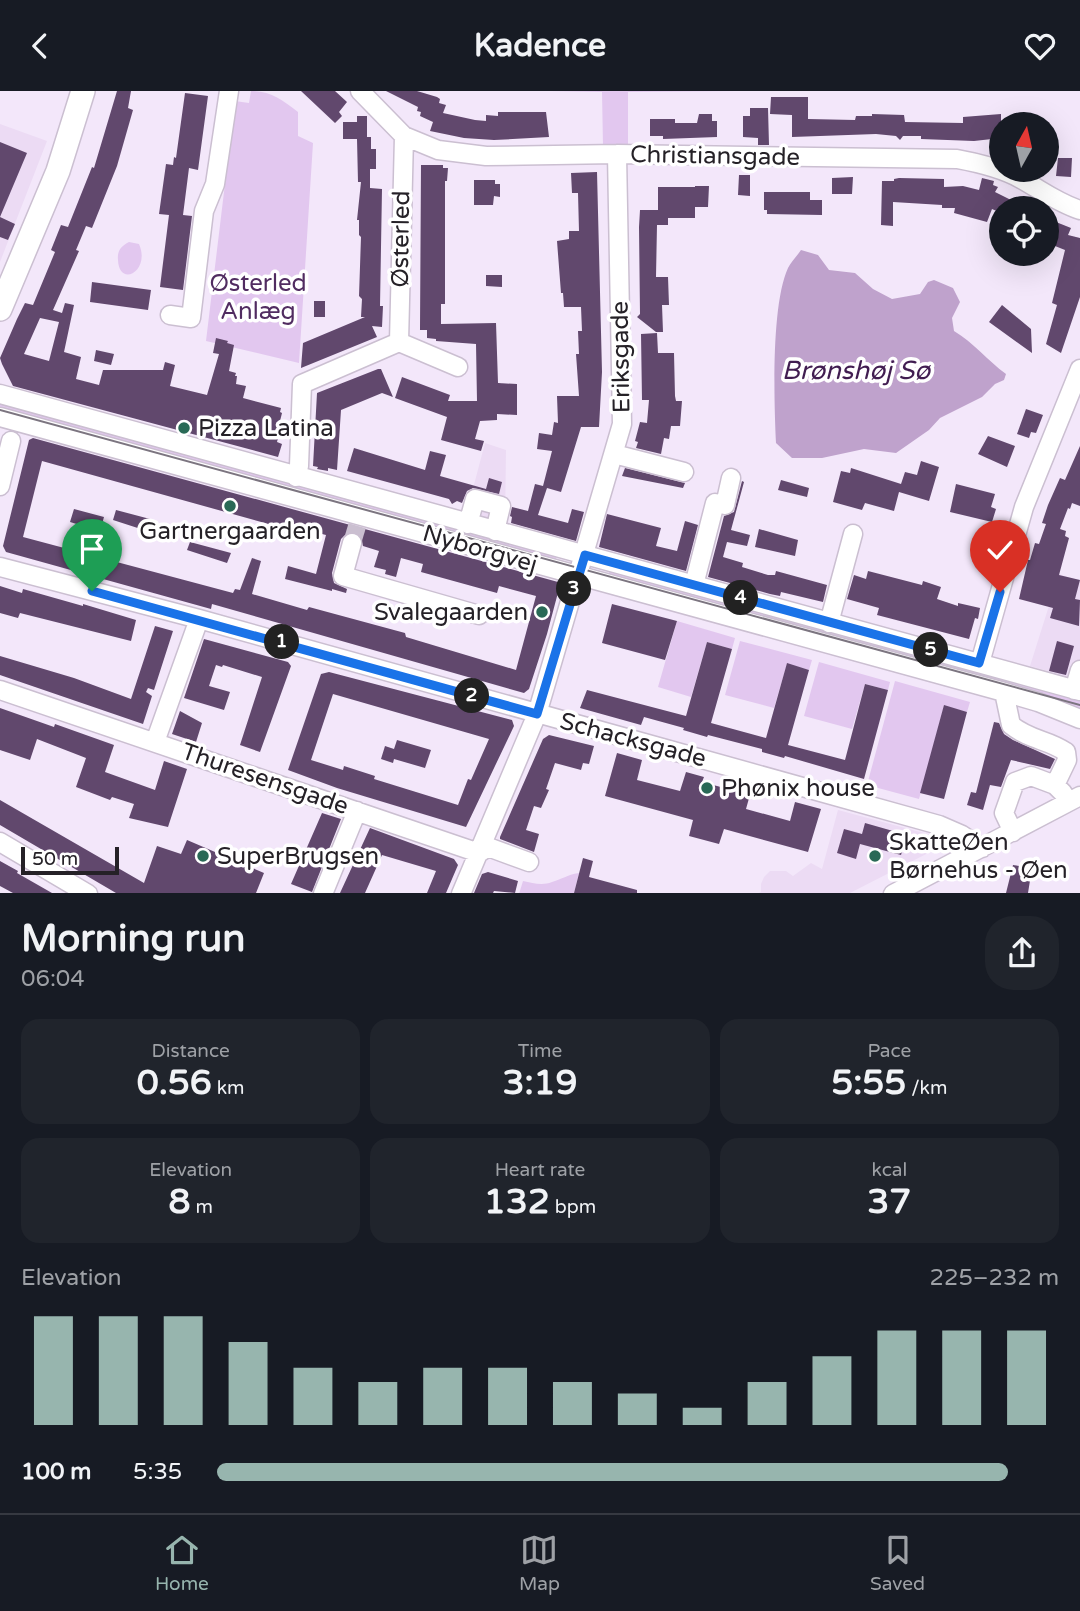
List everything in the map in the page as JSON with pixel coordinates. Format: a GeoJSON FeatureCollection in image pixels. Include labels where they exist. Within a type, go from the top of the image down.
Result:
{"type":"FeatureCollection","features":[{"type":"Feature","properties":{"kind":"main road"},"geometry":{"type":"LineString","coordinates":[[0,309],[58,171],[83,91]]}},
{"type":"Feature","properties":{"kind":"street"},"geometry":{"type":"LineString","coordinates":[[170,315],[191,318],[204,211],[215,184],[229,91]]}},
{"type":"Feature","properties":{"kind":"street","name":"Christiansgade"},"geometry":{"type":"LineString","coordinates":[[360,91],[404,136],[438,150],[486,156],[617,154],[957,159],[990,166],[1020,179],[1055,201],[1080,210]]}},
{"type":"Feature","properties":{"kind":"street","name":"Østerled"},"geometry":{"type":"LineString","coordinates":[[399,342],[404,136]]}},
{"type":"Feature","properties":{"kind":"street","name":"Eriksgade"},"geometry":{"type":"LineString","coordinates":[[461,893],[537,714],[622,424],[617,154]]}},
{"type":"Feature","properties":{"kind":"street"},"geometry":{"type":"LineString","coordinates":[[296,477],[299,466],[302,384],[399,342],[458,367]]}},
{"type":"Feature","properties":{"kind":"street"},"geometry":{"type":"LineString","coordinates":[[979,663],[1024,507],[1080,369]]}},
{"type":"Feature","properties":{"kind":"street","name":"Nyborgvej"},"geometry":{"type":"LineString","coordinates":[[0,394],[1077,690]]}},
{"type":"Feature","properties":{"kind":"street","name":"Nyborgvej"},"geometry":{"type":"LineString","coordinates":[[0,417],[359,520],[578,576],[1004,692],[1080,719]]}},
{"type":"Feature","properties":{"kind":"street"},"geometry":{"type":"LineString","coordinates":[[0,486],[11,440]]}},
{"type":"Feature","properties":{"kind":"street"},"geometry":{"type":"LineString","coordinates":[[614,454],[684,472]]}},
{"type":"Feature","properties":{"kind":"street"},"geometry":{"type":"LineString","coordinates":[[694,585],[716,503],[724,505],[731,478]]}},
{"type":"Feature","properties":{"kind":"street"},"geometry":{"type":"LineString","coordinates":[[468,524],[475,499],[502,506],[495,531]]}},
{"type":"Feature","properties":{"kind":"street"},"geometry":{"type":"LineString","coordinates":[[829,623],[853,534]]}},
{"type":"Feature","properties":{"kind":"street"},"geometry":{"type":"LineString","coordinates":[[352,543],[343,576],[480,615]]}},
{"type":"Feature","properties":{"kind":"street","name":"Schacksgade"},"geometry":{"type":"LineString","coordinates":[[0,567],[199,619],[939,825],[982,848]]}},
{"type":"Feature","properties":{"kind":"street"},"geometry":{"type":"LineString","coordinates":[[155,742],[199,619]]}},
{"type":"Feature","properties":{"kind":"street"},"geometry":{"type":"LineString","coordinates":[[1077,690],[1080,670]]}},
{"type":"Feature","properties":{"kind":"street","name":"Thuresensgade"},"geometry":{"type":"LineString","coordinates":[[0,690],[479,853],[488,847],[529,862]]}},
{"type":"Feature","properties":{"kind":"street"},"geometry":{"type":"LineString","coordinates":[[1004,692],[1011,725],[1029,738],[1066,752],[1067,760],[1055,785]]}},
{"type":"Feature","properties":{"kind":"street"},"geometry":{"type":"LineString","coordinates":[[1013,832],[1004,813],[1015,782],[1031,776],[1055,785],[1076,798]]}},
{"type":"Feature","properties":{"kind":"street"},"geometry":{"type":"LineString","coordinates":[[895,893],[1076,798]]}},
{"type":"Feature","properties":{"kind":"street"},"geometry":{"type":"LineString","coordinates":[[323,893],[357,811]]}},
{"type":"Feature","properties":{"kind":"street"},"geometry":{"type":"LineString","coordinates":[[0,842],[86,893]]}},
{"type":"Feature","properties":{"kind":"shaded area"},"geometry":{"type":"Polygon","coordinates":[[[0,124],[47,141],[0,262],[0,124]]]}},
{"type":"Feature","properties":{"kind":"shaded area"},"geometry":{"type":"Polygon","coordinates":[[[485,443],[506,450],[505,526],[466,515],[485,443]]]}},
{"type":"Feature","properties":{"kind":"shaded area"},"geometry":{"type":"Polygon","coordinates":[[[1059,574],[1080,581],[1080,680],[1030,666],[1059,574]]]}},
{"type":"Feature","properties":{"kind":"shaded area","name":"SkatteØen Børnehus - Øen"},"geometry":{"type":"Polygon","coordinates":[[[838,810],[935,836],[936,849],[850,893],[758,893],[764,877],[770,871],[786,871],[793,876],[811,863],[822,869],[838,810]]]}},
{"type":"Feature","properties":{"kind":"green space","name":"Østerled Anlæg"},"geometry":{"type":"Polygon","coordinates":[[[251,91],[270,94],[298,112],[298,136],[313,143],[299,363],[206,341],[235,101],[249,103],[251,91]]]}},
{"type":"Feature","properties":{"kind":"green space"},"geometry":{"type":"Polygon","coordinates":[[[550,91],[736,91],[628,92],[628,145],[603,146],[602,92],[550,91]]]}},
{"type":"Feature","properties":{"kind":"green space"},"geometry":{"type":"Polygon","coordinates":[[[129,242],[139,244],[142,254],[138,268],[128,274],[123,273],[120,268],[118,257],[120,249],[129,242]]]}},
{"type":"Feature","properties":{"kind":"green space"},"geometry":{"type":"Polygon","coordinates":[[[0,398],[558,552],[554,566],[0,413],[0,398]]]}},
{"type":"Feature","properties":{"kind":"green space"},"geometry":{"type":"Polygon","coordinates":[[[611,566],[1080,695],[1080,710],[607,579],[611,566]]]}},
{"type":"Feature","properties":{"kind":"green space"},"geometry":{"type":"Polygon","coordinates":[[[677,621],[735,638],[732,649],[707,642],[691,697],[658,687],[677,621]]]}},
{"type":"Feature","properties":{"kind":"green space"},"geometry":{"type":"Polygon","coordinates":[[[740,641],[812,660],[809,670],[787,664],[774,708],[725,695],[740,641]]]}},
{"type":"Feature","properties":{"kind":"green space"},"geometry":{"type":"Polygon","coordinates":[[[819,662],[890,682],[888,690],[865,684],[852,729],[804,716],[819,662]]]}},
{"type":"Feature","properties":{"kind":"green space"},"geometry":{"type":"Polygon","coordinates":[[[895,681],[970,702],[967,712],[944,706],[919,799],[867,785],[895,681]]]}},
{"type":"Feature","properties":{"kind":"green space"},"geometry":{"type":"Polygon","coordinates":[[[579,873],[574,893],[519,893],[523,881],[545,884],[579,873]]]}},
{"type":"Feature","properties":{"kind":"water","name":"Brønshøj Sø"},"geometry":{"type":"Polygon","coordinates":[[[801,250],[818,255],[829,270],[855,273],[873,289],[892,299],[920,294],[928,282],[934,280],[953,288],[960,302],[952,318],[954,331],[1006,374],[1004,380],[995,384],[982,397],[940,418],[929,430],[896,453],[864,449],[822,458],[792,458],[776,443],[776,329],[788,268],[801,250]]]}},
{"type":"Feature","properties":{"kind":"building"},"geometry":{"type":"Polygon","coordinates":[[[117,91],[131,91],[128,108],[133,110],[117,166],[92,228],[86,226],[76,250],[79,251],[53,310],[62,313],[65,303],[74,305],[64,352],[81,357],[76,379],[99,385],[103,370],[163,370],[165,362],[175,365],[170,386],[207,395],[219,354],[213,353],[216,338],[228,341],[227,343],[234,345],[229,371],[236,373],[236,384],[246,386],[243,398],[281,408],[276,437],[277,442],[282,444],[278,457],[13,386],[0,358],[25,303],[33,305],[55,252],[51,250],[61,225],[68,227],[92,167],[94,168],[117,91]],[[40,318],[24,354],[49,361],[59,322],[40,318]]]}},
{"type":"Feature","properties":{"kind":"building"},"geometry":{"type":"Polygon","coordinates":[[[301,91],[335,91],[347,102],[339,112],[342,116],[335,123],[301,91]]]}},
{"type":"Feature","properties":{"kind":"building"},"geometry":{"type":"Polygon","coordinates":[[[386,91],[417,91],[437,97],[440,99],[439,103],[446,105],[443,113],[475,120],[486,121],[486,115],[498,116],[498,112],[546,112],[549,137],[494,140],[464,138],[430,131],[433,122],[420,116],[418,107],[386,91]]]}},
{"type":"Feature","properties":{"kind":"building"},"geometry":{"type":"Polygon","coordinates":[[[185,93],[208,96],[198,170],[189,168],[183,215],[192,216],[183,290],[160,287],[169,215],[159,214],[166,164],[173,165],[174,157],[176,158],[185,93]]]}},
{"type":"Feature","properties":{"kind":"building"},"geometry":{"type":"Polygon","coordinates":[[[771,97],[808,97],[808,119],[855,120],[856,116],[872,114],[904,115],[905,122],[963,123],[963,117],[989,115],[989,139],[921,139],[921,136],[903,136],[900,140],[896,136],[876,134],[792,137],[792,115],[770,114],[771,97]]]}},
{"type":"Feature","properties":{"kind":"building"},"geometry":{"type":"Polygon","coordinates":[[[750,108],[768,108],[769,145],[758,145],[758,138],[743,137],[743,116],[750,116],[750,108]]]}},
{"type":"Feature","properties":{"kind":"building"},"geometry":{"type":"Polygon","coordinates":[[[699,114],[712,114],[712,121],[717,121],[717,137],[663,139],[663,136],[650,136],[650,119],[675,119],[675,123],[697,123],[699,114]]]}},
{"type":"Feature","properties":{"kind":"building"},"geometry":{"type":"Polygon","coordinates":[[[357,116],[367,116],[367,137],[371,137],[371,149],[376,149],[376,169],[370,169],[370,188],[382,189],[382,327],[372,326],[377,337],[301,368],[303,343],[365,317],[361,317],[362,299],[359,296],[361,237],[357,220],[361,182],[358,182],[357,139],[343,139],[343,122],[357,122],[357,116]]]}},
{"type":"Feature","properties":{"kind":"building"},"geometry":{"type":"Polygon","coordinates":[[[0,142],[27,153],[0,217],[0,142]]]}},
{"type":"Feature","properties":{"kind":"building"},"geometry":{"type":"Polygon","coordinates":[[[1059,158],[1072,158],[1071,177],[1059,176],[1059,158]]]}},
{"type":"Feature","properties":{"kind":"building"},"geometry":{"type":"Polygon","coordinates":[[[421,165],[443,165],[443,168],[448,168],[445,181],[445,304],[441,304],[441,324],[496,323],[498,383],[517,384],[517,415],[497,414],[497,420],[480,421],[475,439],[484,441],[481,451],[441,440],[447,417],[395,398],[402,377],[450,395],[448,401],[477,401],[476,344],[436,341],[427,338],[427,330],[420,330],[421,165]]]}},
{"type":"Feature","properties":{"kind":"building"},"geometry":{"type":"Polygon","coordinates":[[[597,172],[602,372],[599,427],[581,427],[561,492],[547,488],[538,515],[568,523],[572,509],[584,512],[576,541],[511,523],[510,516],[512,507],[528,511],[535,484],[543,486],[552,451],[537,449],[539,433],[552,435],[554,422],[558,423],[557,396],[579,396],[576,354],[579,354],[578,331],[582,331],[581,307],[564,307],[557,241],[569,239],[569,231],[579,231],[578,193],[572,193],[571,173],[597,172]]]}},
{"type":"Feature","properties":{"kind":"building"},"geometry":{"type":"Polygon","coordinates":[[[739,175],[750,175],[750,196],[738,195],[739,175]]]}},
{"type":"Feature","properties":{"kind":"building"},"geometry":{"type":"Polygon","coordinates":[[[853,177],[852,194],[832,194],[832,178],[853,177]]]}},
{"type":"Feature","properties":{"kind":"building"},"geometry":{"type":"Polygon","coordinates":[[[982,178],[994,182],[993,185],[998,187],[995,192],[1003,196],[989,196],[987,222],[954,213],[955,208],[942,208],[942,205],[893,202],[893,226],[881,225],[882,181],[944,179],[944,187],[963,186],[979,190],[982,178]]]}},
{"type":"Feature","properties":{"kind":"building"},"geometry":{"type":"Polygon","coordinates":[[[474,180],[495,180],[495,184],[500,184],[500,197],[494,196],[493,205],[474,205],[474,180]]]}},
{"type":"Feature","properties":{"kind":"building"},"geometry":{"type":"Polygon","coordinates":[[[709,186],[708,207],[695,207],[695,218],[668,218],[668,225],[657,225],[656,277],[668,277],[669,305],[662,305],[663,332],[656,332],[637,317],[640,314],[640,210],[658,210],[658,187],[709,186]]]}},
{"type":"Feature","properties":{"kind":"building"},"geometry":{"type":"Polygon","coordinates":[[[764,192],[810,192],[810,200],[822,200],[822,215],[767,214],[767,210],[764,210],[764,192]]]}},
{"type":"Feature","properties":{"kind":"building"},"geometry":{"type":"Polygon","coordinates":[[[0,217],[15,224],[8,240],[0,237],[0,217]]]}},
{"type":"Feature","properties":{"kind":"building"},"geometry":{"type":"Polygon","coordinates":[[[1059,223],[1071,228],[1068,235],[1080,238],[1080,297],[1061,353],[1046,344],[1057,305],[1052,303],[1065,250],[1059,248],[1059,223]]]}},
{"type":"Feature","properties":{"kind":"building"},"geometry":{"type":"Polygon","coordinates":[[[486,275],[502,275],[502,287],[486,286],[486,275]]]}},
{"type":"Feature","properties":{"kind":"building"},"geometry":{"type":"Polygon","coordinates":[[[92,282],[151,290],[148,310],[90,302],[92,282]]]}},
{"type":"Feature","properties":{"kind":"building"},"geometry":{"type":"Polygon","coordinates":[[[314,301],[325,301],[325,317],[314,317],[314,301]]]}},
{"type":"Feature","properties":{"kind":"building"},"geometry":{"type":"Polygon","coordinates":[[[1002,305],[1031,329],[1032,353],[989,322],[1002,305]]]}},
{"type":"Feature","properties":{"kind":"building"},"geometry":{"type":"Polygon","coordinates":[[[657,333],[658,353],[674,353],[675,396],[676,401],[682,401],[680,426],[671,426],[669,439],[664,438],[661,454],[636,448],[638,442],[635,441],[640,422],[647,423],[649,400],[642,400],[641,334],[657,333]]]}},
{"type":"Feature","properties":{"kind":"building"},"geometry":{"type":"Polygon","coordinates":[[[96,350],[114,354],[111,365],[94,361],[96,350]]]}},
{"type":"Feature","properties":{"kind":"building"},"geometry":{"type":"Polygon","coordinates":[[[381,369],[393,397],[382,393],[341,410],[337,470],[317,469],[318,467],[313,466],[317,393],[381,369]]]}},
{"type":"Feature","properties":{"kind":"building"},"geometry":{"type":"Polygon","coordinates":[[[1026,409],[1043,415],[1036,433],[1031,432],[1029,438],[1017,434],[1026,409]]]}},
{"type":"Feature","properties":{"kind":"building"},"geometry":{"type":"Polygon","coordinates":[[[988,436],[1015,446],[1007,467],[978,454],[988,436]]]}},
{"type":"Feature","properties":{"kind":"building"},"geometry":{"type":"Polygon","coordinates":[[[33,438],[558,582],[560,585],[547,634],[529,689],[524,693],[212,604],[211,609],[6,552],[3,546],[29,440],[33,438]],[[42,461],[23,537],[233,593],[235,589],[240,590],[252,558],[261,561],[252,594],[405,633],[406,637],[516,670],[536,596],[499,586],[497,593],[421,572],[423,564],[401,558],[396,577],[385,574],[386,570],[374,567],[379,551],[363,546],[360,536],[354,532],[341,539],[332,573],[334,583],[347,589],[346,593],[285,579],[288,566],[316,574],[326,535],[302,529],[301,533],[42,461]]]}},
{"type":"Feature","properties":{"kind":"building"},"geometry":{"type":"Polygon","coordinates":[[[1080,446],[1080,506],[1072,503],[1060,529],[1066,531],[1065,536],[1069,538],[1059,575],[1080,580],[1075,599],[1080,600],[1079,626],[1050,618],[1053,608],[1019,599],[1028,560],[1035,543],[1039,544],[1046,524],[1042,523],[1048,505],[1060,478],[1065,480],[1080,446]]]}},
{"type":"Feature","properties":{"kind":"building"},"geometry":{"type":"Polygon","coordinates":[[[354,448],[425,470],[430,451],[446,455],[440,476],[486,489],[489,478],[502,482],[499,494],[473,488],[467,491],[462,503],[457,501],[452,504],[449,499],[347,471],[354,448]]]}},
{"type":"Feature","properties":{"kind":"building"},"geometry":{"type":"Polygon","coordinates":[[[921,461],[939,467],[929,501],[899,492],[894,511],[865,503],[862,510],[833,502],[841,471],[850,473],[851,468],[901,484],[905,472],[917,475],[921,461]]]}},
{"type":"Feature","properties":{"kind":"building"},"geometry":{"type":"Polygon","coordinates":[[[625,468],[685,483],[683,488],[622,476],[625,468]]]}},
{"type":"Feature","properties":{"kind":"building"},"geometry":{"type":"Polygon","coordinates":[[[781,480],[809,488],[807,497],[778,490],[781,480]]]}},
{"type":"Feature","properties":{"kind":"building"},"geometry":{"type":"Polygon","coordinates":[[[742,481],[744,482],[731,530],[750,535],[747,546],[727,542],[723,557],[743,563],[742,567],[768,575],[775,575],[776,571],[827,585],[823,602],[781,592],[780,596],[770,594],[708,577],[724,516],[734,512],[742,481]]]}},
{"type":"Feature","properties":{"kind":"building"},"geometry":{"type":"Polygon","coordinates":[[[956,484],[995,494],[991,507],[996,509],[992,522],[950,512],[956,484]]]}},
{"type":"Feature","properties":{"kind":"building"},"geometry":{"type":"Polygon","coordinates":[[[74,509],[104,517],[100,531],[70,522],[74,509]]]}},
{"type":"Feature","properties":{"kind":"building"},"geometry":{"type":"Polygon","coordinates":[[[116,510],[150,519],[147,531],[113,520],[116,510]]]}},
{"type":"Feature","properties":{"kind":"building"},"geometry":{"type":"Polygon","coordinates":[[[607,514],[661,528],[656,546],[677,551],[685,521],[698,525],[686,571],[599,547],[607,514]]]}},
{"type":"Feature","properties":{"kind":"building"},"geometry":{"type":"Polygon","coordinates":[[[759,529],[798,540],[795,556],[755,547],[759,529]]]}},
{"type":"Feature","properties":{"kind":"building"},"geometry":{"type":"Polygon","coordinates":[[[190,542],[231,553],[227,563],[187,550],[190,542]]]}},
{"type":"Feature","properties":{"kind":"building"},"geometry":{"type":"Polygon","coordinates":[[[868,571],[922,585],[923,581],[941,587],[937,599],[958,606],[958,603],[980,608],[969,639],[877,615],[879,608],[847,599],[854,575],[866,579],[868,571]]]}},
{"type":"Feature","properties":{"kind":"building"},"geometry":{"type":"Polygon","coordinates":[[[0,586],[22,593],[23,589],[83,604],[136,620],[131,641],[20,613],[18,618],[0,613],[0,586]]]}},
{"type":"Feature","properties":{"kind":"building"},"geometry":{"type":"Polygon","coordinates":[[[612,604],[677,621],[665,660],[602,643],[612,604]]]}},
{"type":"Feature","properties":{"kind":"building"},"geometry":{"type":"Polygon","coordinates":[[[155,626],[173,631],[154,690],[148,688],[146,692],[152,696],[143,724],[0,675],[0,656],[74,678],[131,699],[155,626]]]}},
{"type":"Feature","properties":{"kind":"building"},"geometry":{"type":"Polygon","coordinates":[[[204,639],[288,662],[291,666],[260,752],[240,745],[262,677],[216,665],[209,686],[230,692],[224,710],[184,698],[204,639]]]}},
{"type":"Feature","properties":{"kind":"building"},"geometry":{"type":"Polygon","coordinates":[[[1057,641],[1074,646],[1066,675],[1049,671],[1057,641]]]}},
{"type":"Feature","properties":{"kind":"building"},"geometry":{"type":"Polygon","coordinates":[[[707,642],[732,649],[711,723],[766,738],[787,663],[809,670],[788,745],[845,760],[865,684],[888,690],[864,779],[762,752],[762,749],[708,735],[707,737],[644,717],[641,725],[580,708],[587,690],[686,716],[707,642]]]}},
{"type":"Feature","properties":{"kind":"building"},"geometry":{"type":"Polygon","coordinates":[[[329,672],[512,720],[514,726],[466,827],[337,788],[288,770],[321,674],[329,672]],[[333,694],[311,760],[343,770],[344,766],[375,776],[374,779],[458,805],[489,739],[333,694]]]}},
{"type":"Feature","properties":{"kind":"building"},"geometry":{"type":"Polygon","coordinates":[[[944,705],[967,712],[944,799],[920,793],[944,705]]]}},
{"type":"Feature","properties":{"kind":"building"},"geometry":{"type":"Polygon","coordinates":[[[0,708],[114,745],[105,772],[155,790],[164,761],[187,769],[168,827],[129,818],[134,804],[112,797],[110,800],[76,787],[86,758],[37,739],[30,760],[0,750],[0,708]]]}},
{"type":"Feature","properties":{"kind":"building"},"geometry":{"type":"Polygon","coordinates":[[[180,711],[202,723],[196,742],[172,734],[180,711]]]}},
{"type":"Feature","properties":{"kind":"building"},"geometry":{"type":"Polygon","coordinates":[[[994,722],[999,723],[1004,734],[1013,740],[1055,759],[1050,769],[1011,760],[1001,787],[990,785],[983,810],[967,805],[971,792],[976,793],[994,722]]]}},
{"type":"Feature","properties":{"kind":"building"},"geometry":{"type":"Polygon","coordinates":[[[549,735],[594,746],[589,764],[583,763],[581,770],[555,763],[546,789],[549,790],[541,808],[534,806],[526,830],[539,834],[534,852],[500,837],[543,739],[549,735]]]}},
{"type":"Feature","properties":{"kind":"building"},"geometry":{"type":"Polygon","coordinates":[[[397,740],[431,750],[425,768],[394,759],[393,763],[381,759],[385,746],[394,749],[397,740]]]}},
{"type":"Feature","properties":{"kind":"building"},"geometry":{"type":"Polygon","coordinates":[[[617,753],[642,760],[637,780],[680,791],[686,772],[704,777],[702,782],[732,790],[733,786],[751,791],[746,809],[790,821],[795,802],[821,809],[808,852],[724,829],[719,844],[689,836],[693,820],[605,796],[617,753]]]}},
{"type":"Feature","properties":{"kind":"building"},"geometry":{"type":"Polygon","coordinates":[[[0,800],[144,883],[157,846],[181,854],[187,840],[264,873],[256,893],[116,893],[0,825],[0,800]]]}},
{"type":"Feature","properties":{"kind":"building"},"geometry":{"type":"Polygon","coordinates":[[[322,813],[341,819],[312,892],[291,884],[322,813]]]}},
{"type":"Feature","properties":{"kind":"building"},"geometry":{"type":"Polygon","coordinates":[[[865,823],[907,835],[901,855],[860,844],[856,859],[837,853],[844,829],[862,834],[865,823]]]}},
{"type":"Feature","properties":{"kind":"building"},"geometry":{"type":"Polygon","coordinates":[[[370,828],[454,859],[458,865],[446,893],[427,893],[436,871],[382,855],[365,893],[340,893],[370,828]]]}},
{"type":"Feature","properties":{"kind":"building"},"geometry":{"type":"Polygon","coordinates":[[[583,858],[593,861],[589,877],[637,890],[637,893],[574,893],[583,858]]]}},
{"type":"Feature","properties":{"kind":"building"},"geometry":{"type":"Polygon","coordinates":[[[0,861],[52,893],[13,893],[0,886],[0,861]]]}},
{"type":"Feature","properties":{"kind":"building"},"geometry":{"type":"Polygon","coordinates":[[[1013,865],[1032,868],[1028,893],[1006,893],[1013,865]]]}},
{"type":"Feature","properties":{"kind":"building"},"geometry":{"type":"Polygon","coordinates":[[[488,872],[518,881],[515,893],[474,893],[482,874],[488,872]]]}},
{"type":"Feature","properties":{"kind":"tunnel"},"geometry":{"type":"LineString","coordinates":[[352,543],[358,523]]}},
{"type":"Feature","properties":{"kind":"tram line"},"geometry":{"type":"LineString","coordinates":[[0,410],[1080,705]]}},
{"type":"Feature","properties":{"kind":"place","name":"Pizza Latina"},"geometry":{"type":"Point","coordinates":[184,428]}},
{"type":"Feature","properties":{"kind":"place","name":"Gartnergaarden"},"geometry":{"type":"Point","coordinates":[230,506]}},
{"type":"Feature","properties":{"kind":"place","name":"Svalegaarden"},"geometry":{"type":"Point","coordinates":[542,612]}},
{"type":"Feature","properties":{"kind":"place","name":"Phønix house"},"geometry":{"type":"Point","coordinates":[707,788]}},
{"type":"Feature","properties":{"kind":"place","name":"SuperBrugsen"},"geometry":{"type":"Point","coordinates":[203,856]}},
{"type":"Feature","properties":{"kind":"place","name":"SkatteØen Børnehus - Øen"},"geometry":{"type":"Point","coordinates":[875,856]}},
{"type":"Feature","properties":{"kind":"route"},"geometry":{"type":"LineString","coordinates":[[92,591],[537,714],[585,555],[979,663],[1000,592]]}}]}
